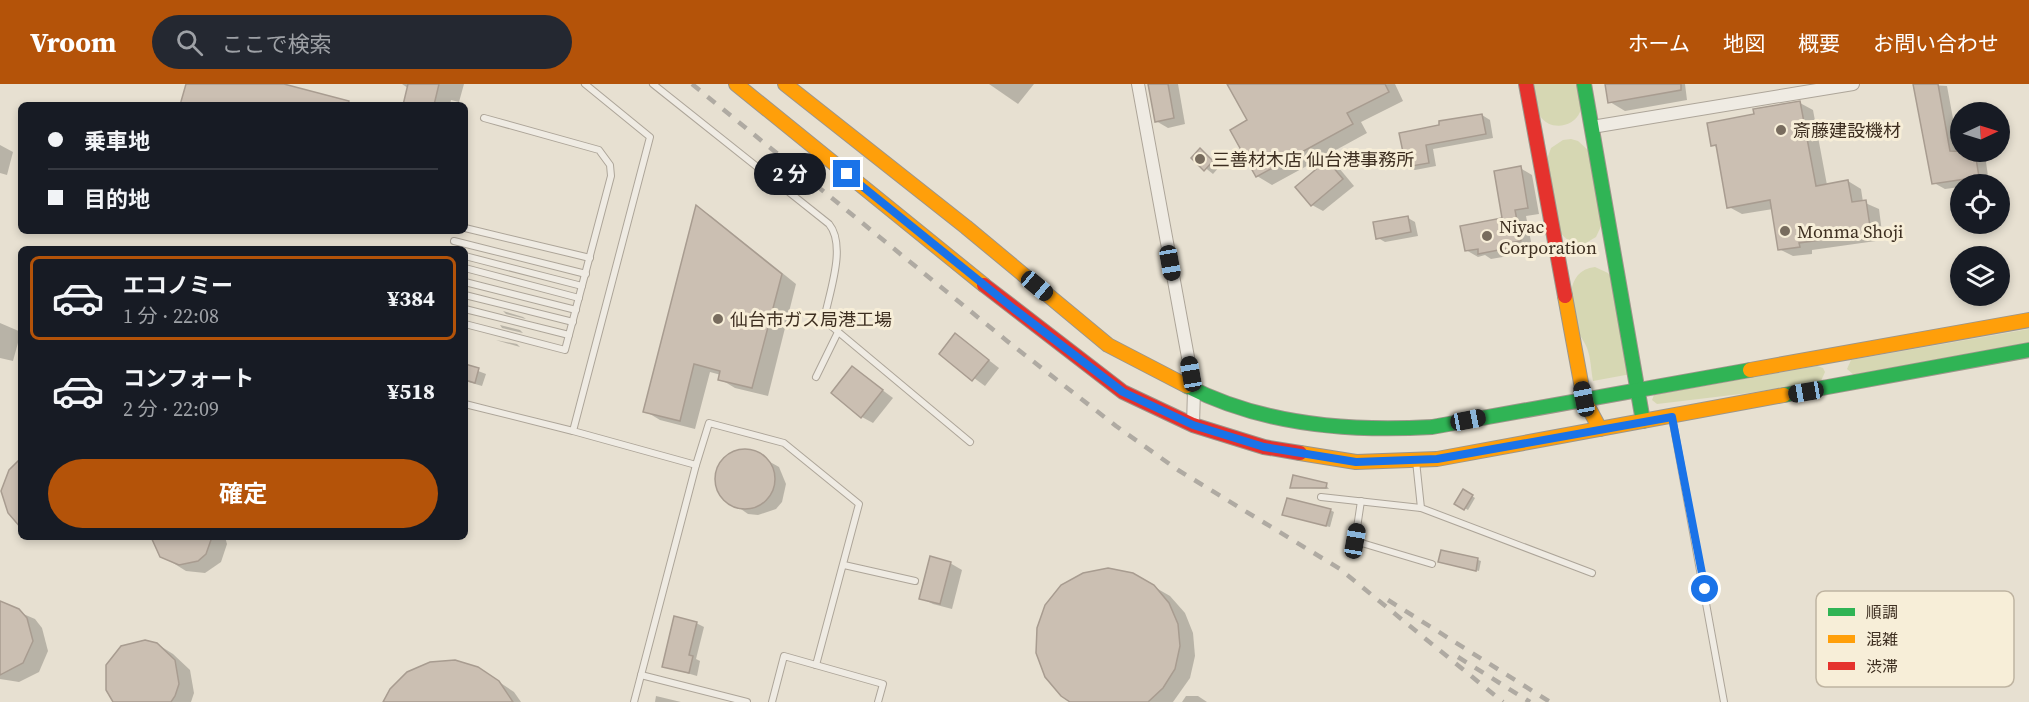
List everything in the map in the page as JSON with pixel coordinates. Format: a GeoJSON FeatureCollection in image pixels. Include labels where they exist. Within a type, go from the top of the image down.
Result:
{"type":"FeatureCollection","features":[{"type":"Feature","properties":{"kind":"street"},"geometry":{"type":"LineString","coordinates":[[735,84],[1014,309],[1123,392],[1193,425],[1264,447],[1356,462],[1437,459],[2029,350]]}},
{"type":"Feature","properties":{"kind":"street"},"geometry":{"type":"LineString","coordinates":[[785,84],[966,226],[1108,345],[1194,390],[1268,416],[1341,428],[1382,430],[1432,427],[2029,320]]}},
{"type":"Feature","properties":{"kind":"street"},"geometry":{"type":"LineString","coordinates":[[1138,84],[1194,390],[1193,425]]}},
{"type":"Feature","properties":{"kind":"street"},"geometry":{"type":"LineString","coordinates":[[1526,84],[1584,399],[1600,429]]}},
{"type":"Feature","properties":{"kind":"street"},"geometry":{"type":"LineString","coordinates":[[1584,84],[1643,421]]}},
{"type":"Feature","properties":{"kind":"street"},"geometry":{"type":"LineString","coordinates":[[1592,127],[1853,84]]}},
{"type":"Feature","properties":{"kind":"lane"},"geometry":{"type":"LineString","coordinates":[[573,431],[650,137],[585,84]]}},
{"type":"Feature","properties":{"kind":"lane"},"geometry":{"type":"LineString","coordinates":[[653,84],[829,224],[837,233],[839,247],[824,320],[970,442]]}},
{"type":"Feature","properties":{"kind":"lane"},"geometry":{"type":"LineString","coordinates":[[468,325],[565,350],[611,176],[610,165],[598,150],[484,118]]}},
{"type":"Feature","properties":{"kind":"lane"},"geometry":{"type":"LineString","coordinates":[[468,229],[590,258]]}},
{"type":"Feature","properties":{"kind":"lane"},"geometry":{"type":"LineString","coordinates":[[454,241],[586,274]]}},
{"type":"Feature","properties":{"kind":"lane"},"geometry":{"type":"LineString","coordinates":[[468,257],[582,286]]}},
{"type":"Feature","properties":{"kind":"lane"},"geometry":{"type":"LineString","coordinates":[[468,269],[579,298]]}},
{"type":"Feature","properties":{"kind":"lane"},"geometry":{"type":"LineString","coordinates":[[468,283],[576,310]]}},
{"type":"Feature","properties":{"kind":"lane"},"geometry":{"type":"LineString","coordinates":[[468,296],[573,322]]}},
{"type":"Feature","properties":{"kind":"lane"},"geometry":{"type":"LineString","coordinates":[[468,310],[569,335]]}},
{"type":"Feature","properties":{"kind":"lane"},"geometry":{"type":"LineString","coordinates":[[816,377],[838,332]]}},
{"type":"Feature","properties":{"kind":"lane"},"geometry":{"type":"LineString","coordinates":[[468,405],[696,465]]}},
{"type":"Feature","properties":{"kind":"lane"},"geometry":{"type":"LineString","coordinates":[[1672,417],[1725,702]]}},
{"type":"Feature","properties":{"kind":"lane"},"geometry":{"type":"LineString","coordinates":[[634,702],[709,423],[784,443],[859,504],[816,665]]}},
{"type":"Feature","properties":{"kind":"lane"},"geometry":{"type":"LineString","coordinates":[[1416,460],[1421,508]]}},
{"type":"Feature","properties":{"kind":"lane"},"geometry":{"type":"LineString","coordinates":[[1321,497],[1421,508],[1592,573]]}},
{"type":"Feature","properties":{"kind":"lane"},"geometry":{"type":"LineString","coordinates":[[1361,501],[1355,541],[1432,564]]}},
{"type":"Feature","properties":{"kind":"lane"},"geometry":{"type":"LineString","coordinates":[[844,565],[915,581]]}},
{"type":"Feature","properties":{"kind":"lane"},"geometry":{"type":"LineString","coordinates":[[772,702],[784,656],[883,684],[879,702]]}},
{"type":"Feature","properties":{"kind":"lane"},"geometry":{"type":"LineString","coordinates":[[641,675],[747,702]]}},
{"type":"Feature","properties":{"kind":"green space"},"geometry":{"type":"Polygon","coordinates":[[[1532,84],[1578,84],[1581,106],[1577,117],[1561,126],[1544,121],[1537,109],[1532,84]]]}},
{"type":"Feature","properties":{"kind":"green space"},"geometry":{"type":"Polygon","coordinates":[[[1563,140],[1578,141],[1589,151],[1602,224],[1596,237],[1584,244],[1570,242],[1560,233],[1546,162],[1551,148],[1563,140]]]}},
{"type":"Feature","properties":{"kind":"green space"},"geometry":{"type":"Polygon","coordinates":[[[1595,267],[1608,273],[1613,279],[1631,374],[1593,381],[1588,352],[1572,313],[1571,292],[1578,275],[1595,267]]]}},
{"type":"Feature","properties":{"kind":"green space"},"geometry":{"type":"Polygon","coordinates":[[[2029,329],[2029,344],[1854,375],[1847,369],[1851,360],[2029,329]]]}},
{"type":"Feature","properties":{"kind":"green space"},"geometry":{"type":"Polygon","coordinates":[[[1817,366],[1823,368],[1825,372],[1821,381],[1749,393],[1657,404],[1652,400],[1654,395],[1817,366]]]}},
{"type":"Feature","properties":{"kind":"building"},"geometry":{"type":"Polygon","coordinates":[[[186,84],[284,84],[349,101],[349,102],[181,102],[186,84]]]}},
{"type":"Feature","properties":{"kind":"building"},"geometry":{"type":"Polygon","coordinates":[[[408,84],[439,84],[435,102],[404,102],[408,84]]]}},
{"type":"Feature","properties":{"kind":"building"},"geometry":{"type":"Polygon","coordinates":[[[1148,84],[1168,84],[1174,118],[1155,122],[1148,84]]]}},
{"type":"Feature","properties":{"kind":"building"},"geometry":{"type":"Polygon","coordinates":[[[1227,84],[1385,84],[1389,92],[1347,113],[1353,124],[1256,177],[1230,130],[1247,120],[1227,84]]]}},
{"type":"Feature","properties":{"kind":"building"},"geometry":{"type":"Polygon","coordinates":[[[1605,84],[1681,84],[1681,90],[1608,103],[1605,84]]]}},
{"type":"Feature","properties":{"kind":"building"},"geometry":{"type":"Polygon","coordinates":[[[1913,84],[1938,84],[1950,162],[1977,162],[1979,174],[1950,174],[1950,181],[1932,184],[1913,84]]]}},
{"type":"Feature","properties":{"kind":"building"},"geometry":{"type":"Polygon","coordinates":[[[1800,101],[1816,186],[1848,180],[1852,202],[1866,200],[1871,233],[1799,243],[1800,247],[1778,250],[1770,200],[1727,208],[1716,145],[1711,146],[1707,123],[1754,114],[1753,109],[1800,101]]]}},
{"type":"Feature","properties":{"kind":"building"},"geometry":{"type":"Polygon","coordinates":[[[1482,114],[1486,134],[1426,145],[1429,163],[1406,167],[1399,133],[1439,125],[1439,121],[1482,114]]]}},
{"type":"Feature","properties":{"kind":"building"},"geometry":{"type":"Polygon","coordinates":[[[1200,148],[1213,161],[1204,171],[1191,158],[1200,148]]]}},
{"type":"Feature","properties":{"kind":"building"},"geometry":{"type":"Polygon","coordinates":[[[1327,160],[1343,179],[1311,206],[1295,187],[1327,160]]]}},
{"type":"Feature","properties":{"kind":"building"},"geometry":{"type":"Polygon","coordinates":[[[1521,166],[1528,208],[1515,210],[1521,241],[1508,243],[1509,248],[1478,254],[1478,249],[1465,251],[1460,226],[1502,218],[1494,171],[1521,166]]]}},
{"type":"Feature","properties":{"kind":"building","name":"仙台市ガス局港工場"},"geometry":{"type":"Polygon","coordinates":[[[696,205],[782,274],[752,388],[718,380],[720,371],[694,364],[680,421],[643,412],[696,205]]]}},
{"type":"Feature","properties":{"kind":"building"},"geometry":{"type":"Polygon","coordinates":[[[1408,216],[1411,232],[1376,239],[1373,222],[1408,216]]]}},
{"type":"Feature","properties":{"kind":"building"},"geometry":{"type":"Polygon","coordinates":[[[955,333],[989,360],[972,381],[939,354],[955,333]]]}},
{"type":"Feature","properties":{"kind":"building"},"geometry":{"type":"Polygon","coordinates":[[[468,365],[479,368],[475,383],[468,381],[468,365]]]}},
{"type":"Feature","properties":{"kind":"building"},"geometry":{"type":"Polygon","coordinates":[[[852,366],[883,390],[861,418],[831,393],[852,366]]]}},
{"type":"Feature","properties":{"kind":"building"},"geometry":{"type":"Polygon","coordinates":[[[745,449],[762,454],[770,462],[775,479],[770,496],[762,504],[745,509],[728,504],[720,496],[715,479],[720,462],[728,454],[745,449]]]}},
{"type":"Feature","properties":{"kind":"building"},"geometry":{"type":"Polygon","coordinates":[[[18,461],[18,525],[8,513],[1,491],[9,470],[18,461]]]}},
{"type":"Feature","properties":{"kind":"building"},"geometry":{"type":"Polygon","coordinates":[[[1293,475],[1327,483],[1326,488],[1290,488],[1293,475]]]}},
{"type":"Feature","properties":{"kind":"building"},"geometry":{"type":"Polygon","coordinates":[[[1463,489],[1473,495],[1464,510],[1454,504],[1463,489]]]}},
{"type":"Feature","properties":{"kind":"building"},"geometry":{"type":"Polygon","coordinates":[[[1287,498],[1331,509],[1326,526],[1282,515],[1287,498]]]}},
{"type":"Feature","properties":{"kind":"building"},"geometry":{"type":"Polygon","coordinates":[[[152,540],[211,540],[206,554],[198,561],[179,565],[160,557],[152,540]]]}},
{"type":"Feature","properties":{"kind":"building"},"geometry":{"type":"Polygon","coordinates":[[[1441,550],[1478,558],[1476,571],[1438,562],[1441,550]]]}},
{"type":"Feature","properties":{"kind":"building"},"geometry":{"type":"Polygon","coordinates":[[[930,556],[951,562],[940,604],[919,599],[930,556]]]}},
{"type":"Feature","properties":{"kind":"building"},"geometry":{"type":"Polygon","coordinates":[[[1108,568],[1133,573],[1154,585],[1169,603],[1178,624],[1180,646],[1175,669],[1163,688],[1148,702],[1070,702],[1061,696],[1045,677],[1036,653],[1037,628],[1045,605],[1061,585],[1083,573],[1108,568]]]}},
{"type":"Feature","properties":{"kind":"building"},"geometry":{"type":"Polygon","coordinates":[[[0,601],[19,609],[27,618],[33,641],[23,663],[0,675],[0,601]]]}},
{"type":"Feature","properties":{"kind":"building"},"geometry":{"type":"Polygon","coordinates":[[[674,616],[697,622],[689,655],[693,656],[689,673],[662,667],[674,616]]]}},
{"type":"Feature","properties":{"kind":"building"},"geometry":{"type":"Polygon","coordinates":[[[145,640],[157,643],[175,660],[179,684],[175,696],[171,702],[113,702],[106,690],[106,665],[121,646],[145,640]]]}},
{"type":"Feature","properties":{"kind":"building"},"geometry":{"type":"Polygon","coordinates":[[[455,660],[478,667],[499,681],[513,702],[383,702],[390,689],[407,672],[430,662],[455,660]]]}},
{"type":"Feature","properties":{"kind":"railway"},"geometry":{"type":"LineString","coordinates":[[692,84],[1007,341],[1116,426],[1178,470],[1340,569],[1503,702]]}},
{"type":"Feature","properties":{"kind":"railway"},"geometry":{"type":"LineString","coordinates":[[1388,600],[1550,702]]}},
{"type":"Feature","properties":{"kind":"railway"},"geometry":{"type":"LineString","coordinates":[[1458,657],[1530,702]]}},
{"type":"Feature","properties":{"kind":"traffic: fast"},"geometry":{"type":"LineString","coordinates":[[1584,84],[1643,421]]}},
{"type":"Feature","properties":{"kind":"traffic: fast"},"geometry":{"type":"LineString","coordinates":[[1784,395],[2029,350]]}},
{"type":"Feature","properties":{"kind":"traffic: fast"},"geometry":{"type":"LineString","coordinates":[[1187,386],[1245,410],[1276,417],[1338,427],[1401,428],[1432,427],[1750,370]]}},
{"type":"Feature","properties":{"kind":"traffic: slow"},"geometry":{"type":"LineString","coordinates":[[736,84],[984,285]]}},
{"type":"Feature","properties":{"kind":"traffic: slow"},"geometry":{"type":"LineString","coordinates":[[785,84],[966,227],[1108,345],[1187,386]]}},
{"type":"Feature","properties":{"kind":"traffic: slow"},"geometry":{"type":"LineString","coordinates":[[1565,296],[1584,399],[1600,429]]}},
{"type":"Feature","properties":{"kind":"traffic: slow"},"geometry":{"type":"LineString","coordinates":[[1750,370],[2029,320]]}},
{"type":"Feature","properties":{"kind":"traffic: slow"},"geometry":{"type":"LineString","coordinates":[[1300,453],[1356,462],[1437,459],[1784,395]]}},
{"type":"Feature","properties":{"kind":"traffic: jam"},"geometry":{"type":"LineString","coordinates":[[1526,84],[1565,296]]}},
{"type":"Feature","properties":{"kind":"traffic: jam"},"geometry":{"type":"LineString","coordinates":[[984,285],[1123,392],[1193,425],[1264,447],[1300,453]]}},
{"type":"Feature","properties":{"kind":"place","name":"斎藤建設機材"},"geometry":{"type":"Point","coordinates":[1781,130]}},
{"type":"Feature","properties":{"kind":"place","name":"三善材木店 仙台港事務所"},"geometry":{"type":"Point","coordinates":[1200,159]}},
{"type":"Feature","properties":{"kind":"place","name":"Monma Shoji"},"geometry":{"type":"Point","coordinates":[1785,231]}},
{"type":"Feature","properties":{"kind":"place","name":"Niyac Corporation"},"geometry":{"type":"Point","coordinates":[1487,236]}},
{"type":"Feature","properties":{"kind":"place","name":"仙台市ガス局港工場"},"geometry":{"type":"Point","coordinates":[718,319]}},
{"type":"Feature","properties":{"kind":"route"},"geometry":{"type":"LineString","coordinates":[[847,174],[1014,309],[1123,392],[1193,425],[1264,447],[1356,462],[1437,459],[1672,417],[1705,589]]}}]}
